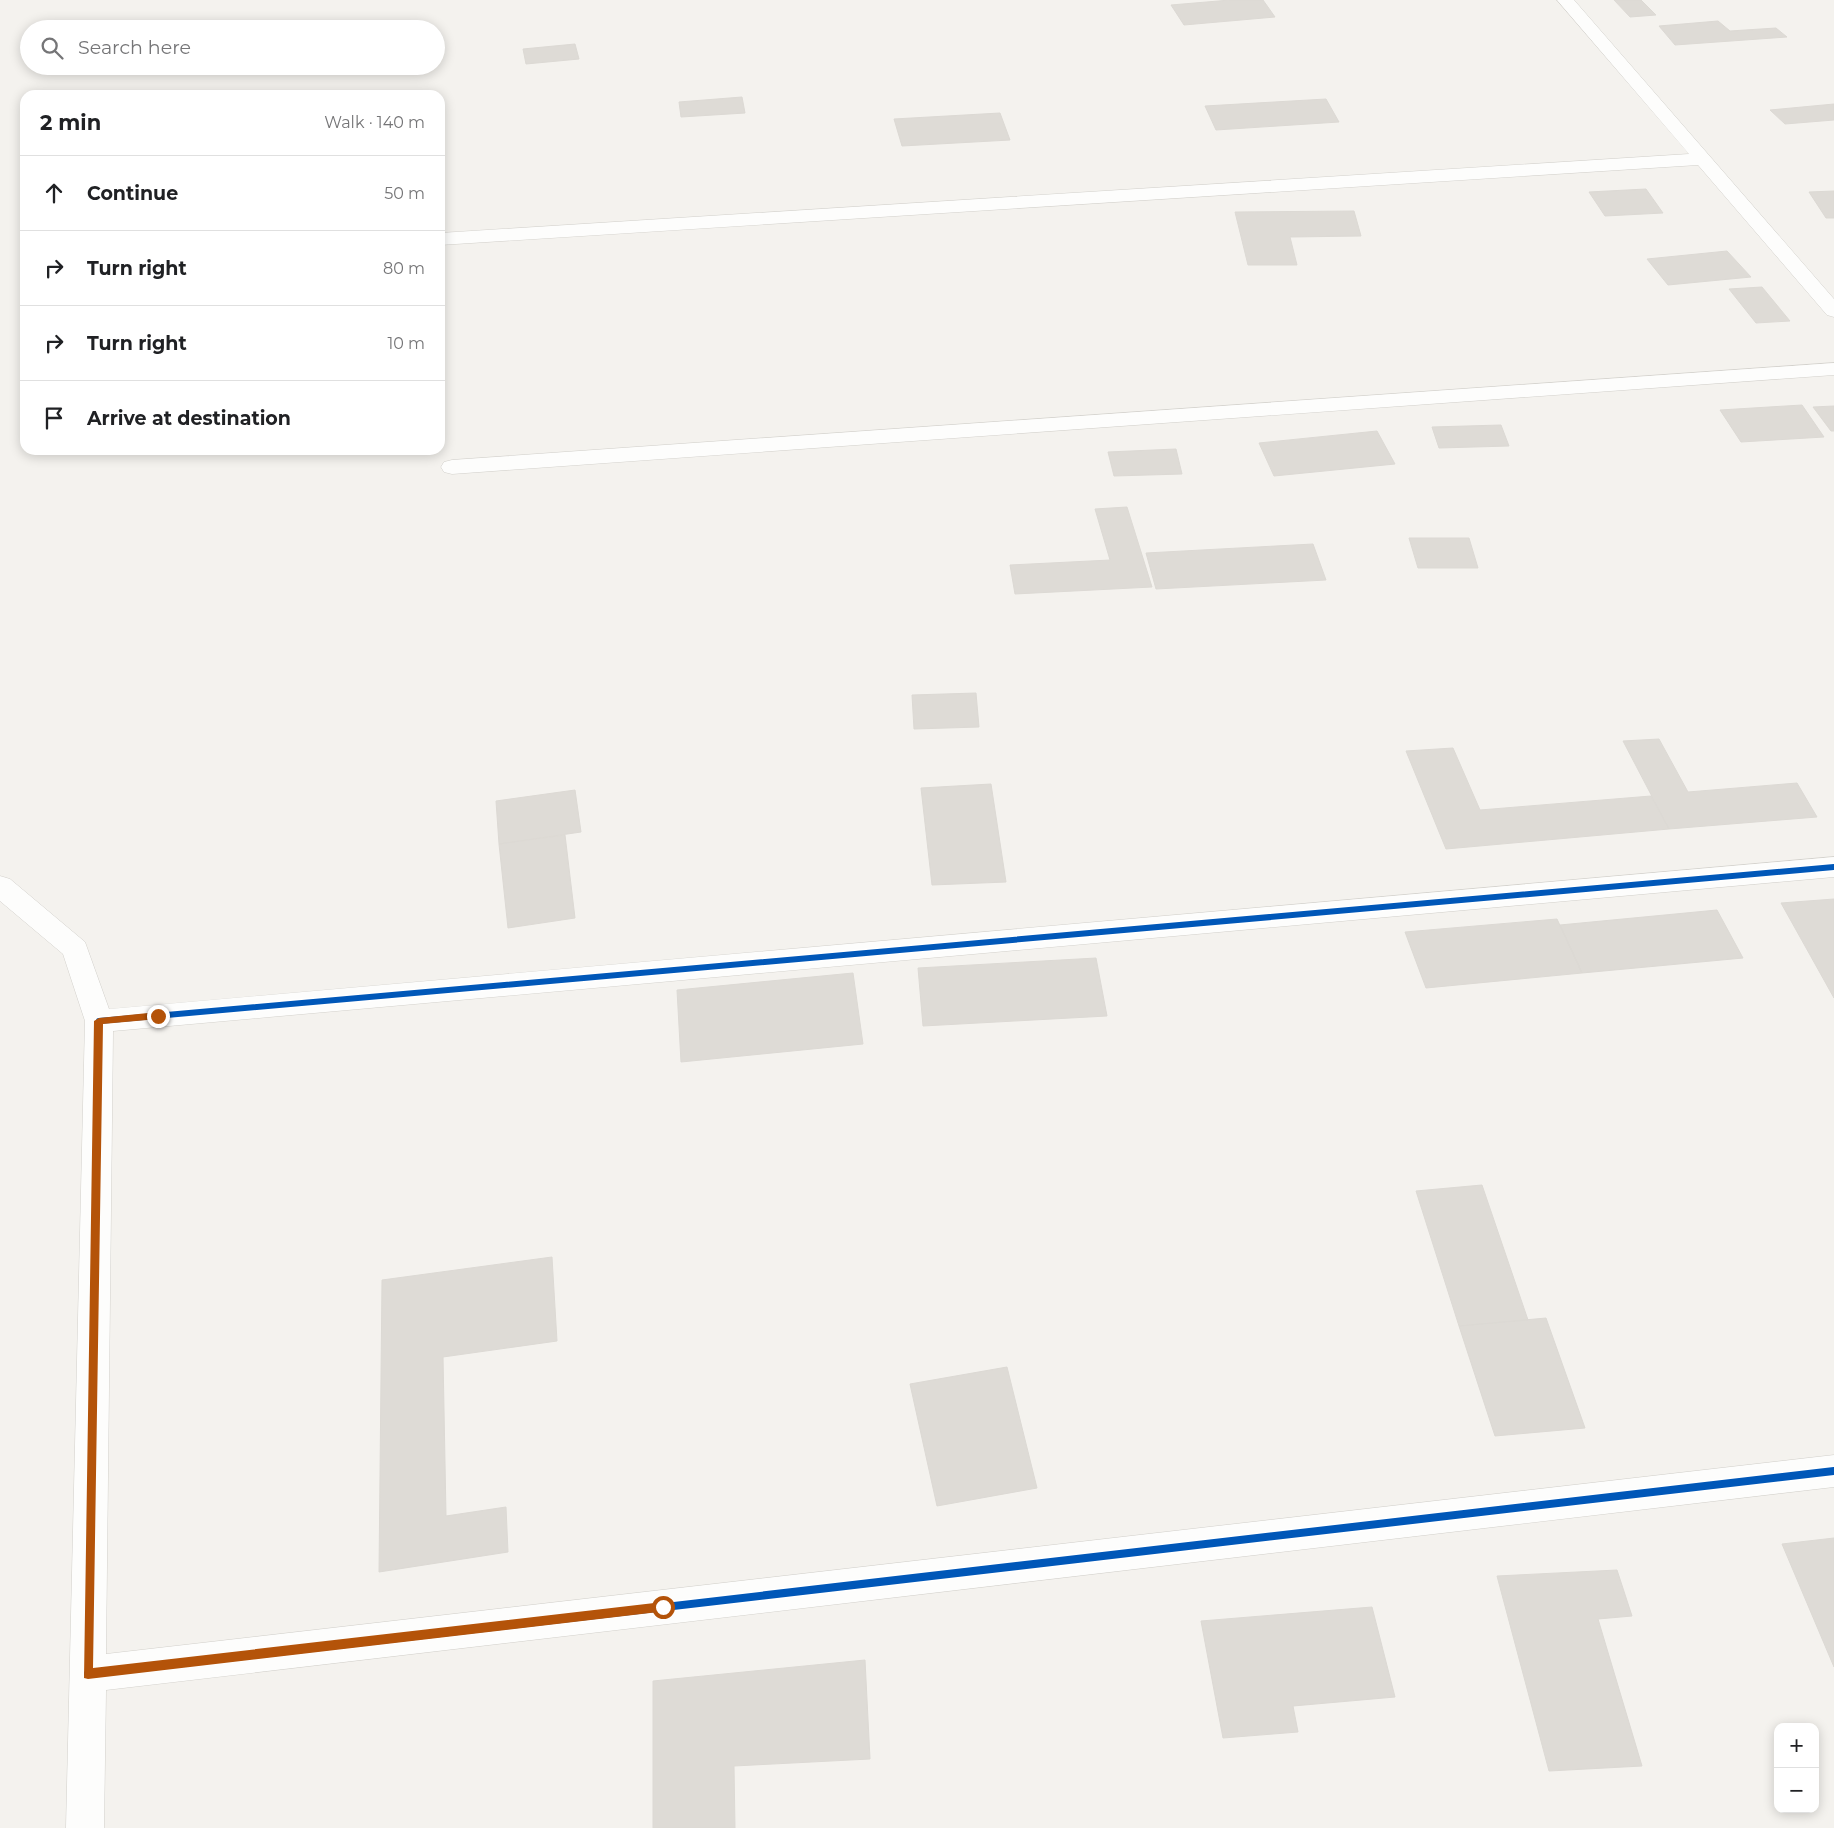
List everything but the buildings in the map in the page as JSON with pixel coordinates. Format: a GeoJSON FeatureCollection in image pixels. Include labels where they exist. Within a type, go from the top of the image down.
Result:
{"type":"FeatureCollection","features":[{"type":"Feature","properties":{"kind":"street"},"geometry":{"type":"LineString","coordinates":[[1565,0],[1834,311]]}},
{"type":"Feature","properties":{"kind":"street"},"geometry":{"type":"LineString","coordinates":[[445,239],[1702,159]]}},
{"type":"Feature","properties":{"kind":"street"},"geometry":{"type":"LineString","coordinates":[[452,467],[1834,369]]}},
{"type":"Feature","properties":{"kind":"street"},"geometry":{"type":"LineString","coordinates":[[99,1021],[1834,867]]}},
{"type":"Feature","properties":{"kind":"street"},"geometry":{"type":"LineString","coordinates":[[0,886],[75,949],[99,1021],[85,1828]]}},
{"type":"Feature","properties":{"kind":"street"},"geometry":{"type":"LineString","coordinates":[[88,1674],[1834,1471]]}},
{"type":"Feature","properties":{"kind":"cycle path"},"geometry":{"type":"LineString","coordinates":[[99,1021],[1834,867]]}},
{"type":"Feature","properties":{"kind":"cycle path"},"geometry":{"type":"LineString","coordinates":[[88,1674],[1834,1471]]}},
{"type":"Feature","properties":{"kind":"route"},"geometry":{"type":"LineString","coordinates":[[158,1016],[99,1021],[88,1674],[663,1607]]}}]}
